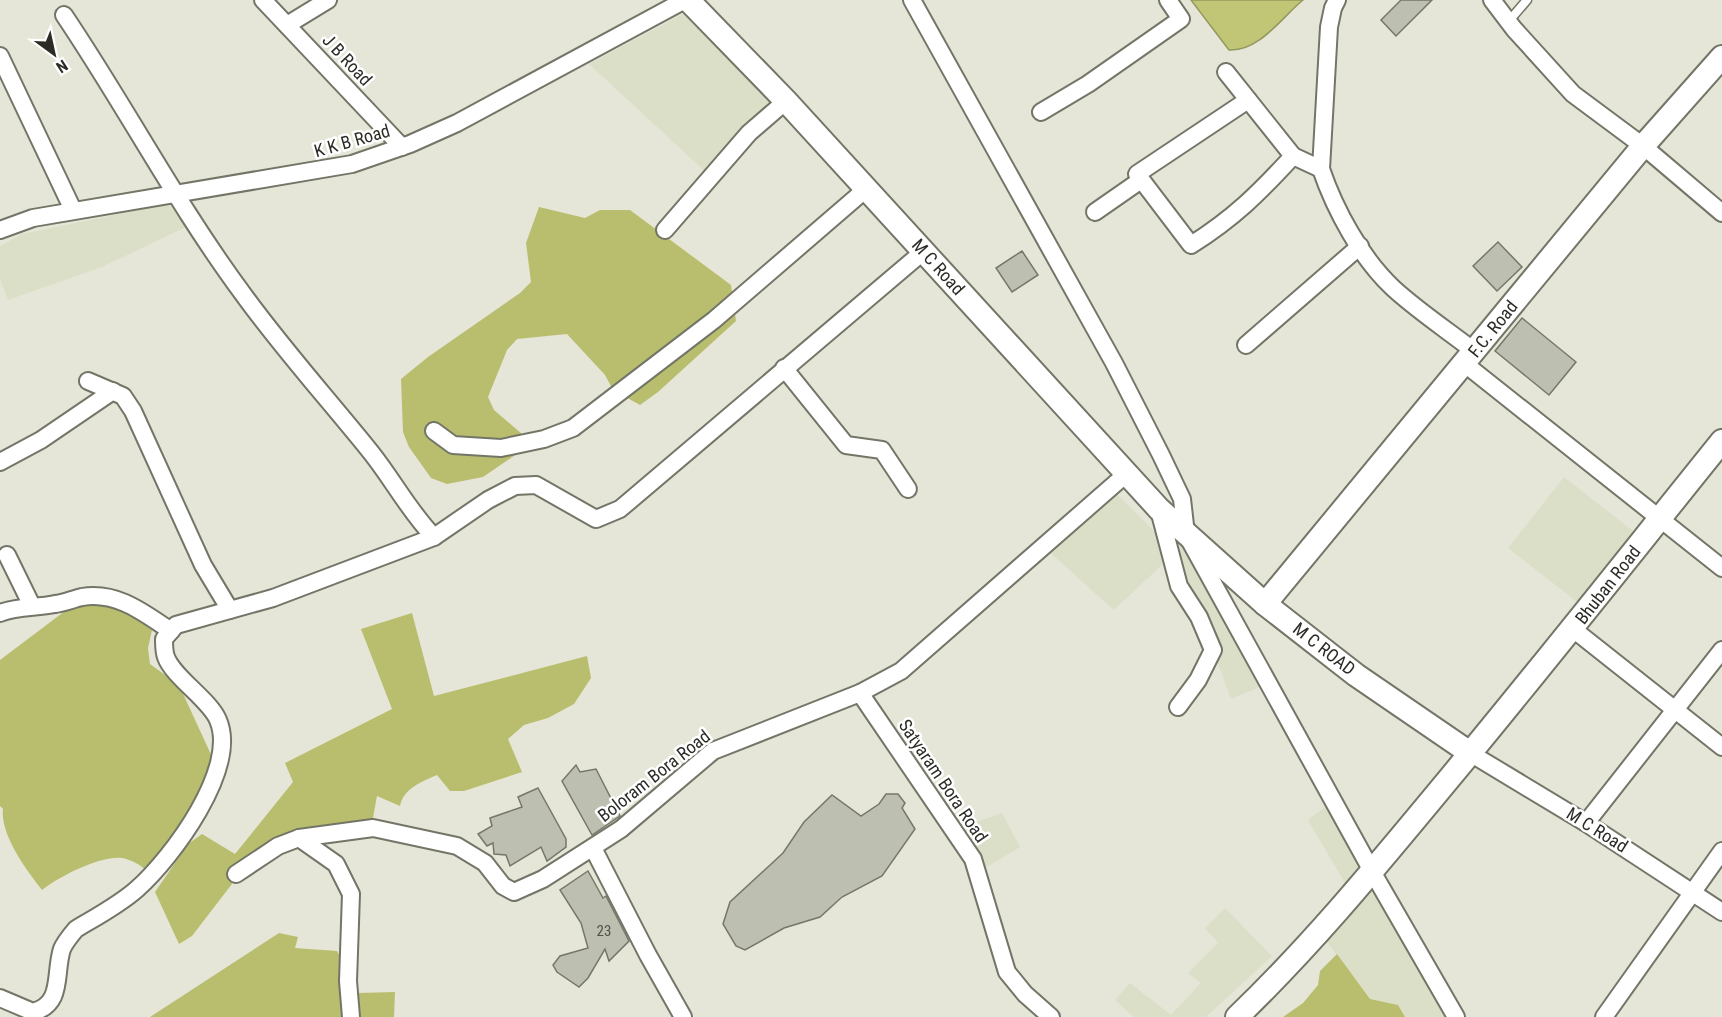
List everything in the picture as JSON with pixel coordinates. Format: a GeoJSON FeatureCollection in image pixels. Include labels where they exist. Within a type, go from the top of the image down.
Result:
{"type":"FeatureCollection","features":[{"type":"Feature","properties":{"kind":"street","name":"J B Road"},"geometry":{"type":"LineString","coordinates":[[263,0],[402,147]]}},
{"type":"Feature","properties":{"kind":"street"},"geometry":{"type":"LineString","coordinates":[[287,25],[328,0]]}},
{"type":"Feature","properties":{"kind":"street","name":"M C Road"},"geometry":{"type":"LineString","coordinates":[[686,0],[786,100],[1125,475],[1186,534]]}},
{"type":"Feature","properties":{"kind":"street","name":"K K B Road"},"geometry":{"type":"LineString","coordinates":[[0,230],[33,218],[74,210],[352,164],[402,147],[457,123],[686,0]]}},
{"type":"Feature","properties":{"kind":"street"},"geometry":{"type":"LineString","coordinates":[[912,0],[1114,363],[1182,499],[1186,534],[1372,873],[1456,1017]]}},
{"type":"Feature","properties":{"kind":"street"},"geometry":{"type":"LineString","coordinates":[[1041,112],[1088,84],[1181,19],[1168,0]]}},
{"type":"Feature","properties":{"kind":"street"},"geometry":{"type":"LineString","coordinates":[[1337,0],[1329,27],[1321,169],[1338,212],[1360,246],[1392,287],[1469,358],[1658,520],[1722,568]]}},
{"type":"Feature","properties":{"kind":"street"},"geometry":{"type":"LineString","coordinates":[[1492,0],[1573,94],[1643,146],[1722,213]]}},
{"type":"Feature","properties":{"kind":"street"},"geometry":{"type":"LineString","coordinates":[[64,15],[97,64],[175,194],[243,295],[374,456],[416,518],[434,537]]}},
{"type":"Feature","properties":{"kind":"street"},"geometry":{"type":"LineString","coordinates":[[0,56],[74,210]]}},
{"type":"Feature","properties":{"kind":"street","name":"F.C. Road"},"geometry":{"type":"LineString","coordinates":[[1265,603],[1371,472],[1469,358],[1643,146],[1722,57]]}},
{"type":"Feature","properties":{"kind":"street"},"geometry":{"type":"LineString","coordinates":[[1226,72],[1293,156],[1321,169]]}},
{"type":"Feature","properties":{"kind":"street"},"geometry":{"type":"LineString","coordinates":[[665,230],[749,133],[786,100]]}},
{"type":"Feature","properties":{"kind":"street"},"geometry":{"type":"LineString","coordinates":[[1248,100],[1137,174],[1191,245],[1229,221],[1256,197],[1293,156]]}},
{"type":"Feature","properties":{"kind":"street"},"geometry":{"type":"LineString","coordinates":[[1095,212],[1141,180]]}},
{"type":"Feature","properties":{"kind":"street"},"geometry":{"type":"LineString","coordinates":[[434,431],[453,445],[501,448],[544,439],[573,428],[714,320],[866,189]]}},
{"type":"Feature","properties":{"kind":"street"},"geometry":{"type":"LineString","coordinates":[[1246,345],[1360,246]]}},
{"type":"Feature","properties":{"kind":"street"},"geometry":{"type":"LineString","coordinates":[[0,998],[33,1012],[51,1002],[56,993],[62,949],[69,938],[76,929],[137,889],[192,822],[216,779],[224,740],[218,718],[166,658],[164,639],[176,625],[273,598],[434,537],[514,486],[536,485],[596,519],[620,509],[692,451],[784,368],[924,251]]}},
{"type":"Feature","properties":{"kind":"street"},"geometry":{"type":"LineString","coordinates":[[784,368],[846,445],[882,450],[908,489]]}},
{"type":"Feature","properties":{"kind":"street"},"geometry":{"type":"LineString","coordinates":[[88,381],[123,396],[133,411],[203,565],[230,610]]}},
{"type":"Feature","properties":{"kind":"street"},"geometry":{"type":"LineString","coordinates":[[0,462],[41,440],[113,391]]}},
{"type":"Feature","properties":{"kind":"street","name":"Bhuban Road"},"geometry":{"type":"LineString","coordinates":[[1237,1017],[1282,975],[1372,873],[1573,629],[1722,441]]}},
{"type":"Feature","properties":{"kind":"street","name":"Boloram Bora Road"},"geometry":{"type":"LineString","coordinates":[[237,874],[278,846],[299,838],[373,828],[457,846],[485,863],[503,886],[514,892],[543,879],[621,829],[713,751],[888,680],[914,660],[1125,475]]}},
{"type":"Feature","properties":{"kind":"street"},"geometry":{"type":"LineString","coordinates":[[1159,509],[1179,586],[1199,617],[1213,650],[1198,680],[1178,707]]}},
{"type":"Feature","properties":{"kind":"street","name":"M C ROAD"},"geometry":{"type":"LineString","coordinates":[[1186,534],[1265,603],[1356,675],[1470,753]]}},
{"type":"Feature","properties":{"kind":"street"},"geometry":{"type":"LineString","coordinates":[[7,555],[32,606]]}},
{"type":"Feature","properties":{"kind":"street"},"geometry":{"type":"LineString","coordinates":[[0,613],[84,597],[113,597],[171,631]]}},
{"type":"Feature","properties":{"kind":"street"},"geometry":{"type":"LineString","coordinates":[[1573,629],[1722,747]]}},
{"type":"Feature","properties":{"kind":"street"},"geometry":{"type":"LineString","coordinates":[[1586,823],[1722,650]]}},
{"type":"Feature","properties":{"kind":"street","name":"Satyaram Bora Road"},"geometry":{"type":"LineString","coordinates":[[860,693],[973,859],[1007,972],[1025,994],[1051,1017]]}},
{"type":"Feature","properties":{"kind":"street","name":"M C Road"},"geometry":{"type":"LineString","coordinates":[[1470,753],[1586,823],[1722,912]]}},
{"type":"Feature","properties":{"kind":"street"},"geometry":{"type":"LineString","coordinates":[[299,838],[336,864],[351,894],[348,981],[351,1017]]}},
{"type":"Feature","properties":{"kind":"street"},"geometry":{"type":"LineString","coordinates":[[593,848],[683,1017]]}},
{"type":"Feature","properties":{"kind":"street"},"geometry":{"type":"LineString","coordinates":[[1604,1017],[1722,852]]}},
{"type":"Feature","properties":{"kind":"lane"},"geometry":{"type":"LineString","coordinates":[[1508,21],[1527,0]]}},
{"type":"Feature","properties":{"kind":"shaded area"},"geometry":{"type":"Polygon","coordinates":[[[1191,0],[1303,0],[1260,40],[1240,49],[1229,50],[1191,0]]]}},
{"type":"Feature","properties":{"kind":"shaded area"},"geometry":{"type":"Polygon","coordinates":[[[690,13],[773,104],[710,176],[589,64],[681,15],[690,13]]]}},
{"type":"Feature","properties":{"kind":"shaded area"},"geometry":{"type":"Polygon","coordinates":[[[163,205],[173,207],[188,226],[102,267],[8,300],[0,279],[0,246],[22,234],[163,205]]]}},
{"type":"Feature","properties":{"kind":"shaded area"},"geometry":{"type":"Polygon","coordinates":[[[539,207],[585,218],[600,210],[630,210],[731,285],[736,321],[658,392],[640,405],[613,390],[605,375],[567,334],[517,339],[507,350],[488,397],[494,410],[521,433],[524,449],[483,477],[447,484],[431,478],[409,447],[403,432],[401,379],[428,357],[520,293],[531,282],[526,243],[539,207]]]}},
{"type":"Feature","properties":{"kind":"shaded area"},"geometry":{"type":"Polygon","coordinates":[[[1564,477],[1642,538],[1586,609],[1508,548],[1564,477]]]}},
{"type":"Feature","properties":{"kind":"shaded area"},"geometry":{"type":"Polygon","coordinates":[[[1111,488],[1161,538],[1193,550],[1262,686],[1231,699],[1208,637],[1166,561],[1114,610],[1047,550],[1111,488]]]}},
{"type":"Feature","properties":{"kind":"shaded area"},"geometry":{"type":"Polygon","coordinates":[[[89,604],[123,611],[152,630],[148,648],[150,664],[179,685],[214,761],[209,798],[147,871],[129,860],[113,858],[80,868],[42,890],[22,863],[10,841],[3,819],[3,809],[0,806],[0,660],[65,611],[89,604]]]}},
{"type":"Feature","properties":{"kind":"shaded area"},"geometry":{"type":"Polygon","coordinates":[[[412,613],[434,696],[587,656],[591,678],[574,704],[548,718],[524,725],[508,739],[522,772],[464,791],[450,791],[437,775],[409,790],[400,806],[377,796],[373,818],[387,829],[326,827],[245,867],[192,936],[179,944],[155,892],[188,844],[202,834],[235,854],[293,782],[285,763],[392,709],[361,629],[412,613]]]}},
{"type":"Feature","properties":{"kind":"shaded area"},"geometry":{"type":"Polygon","coordinates":[[[1329,804],[1366,867],[1345,883],[1308,820],[1329,804]]]}},
{"type":"Feature","properties":{"kind":"shaded area"},"geometry":{"type":"Polygon","coordinates":[[[1002,813],[1020,847],[985,868],[965,826],[1002,813]]]}},
{"type":"Feature","properties":{"kind":"shaded area"},"geometry":{"type":"Polygon","coordinates":[[[1371,892],[1380,892],[1449,1017],[1405,1017],[1397,1005],[1370,999],[1324,938],[1371,892]]]}},
{"type":"Feature","properties":{"kind":"shaded area"},"geometry":{"type":"Polygon","coordinates":[[[1225,908],[1272,956],[1206,1017],[1134,1017],[1115,1000],[1130,983],[1171,1015],[1201,983],[1188,973],[1218,943],[1205,928],[1225,908]]]}},
{"type":"Feature","properties":{"kind":"shaded area"},"geometry":{"type":"Polygon","coordinates":[[[279,933],[298,937],[295,948],[337,951],[358,993],[395,992],[394,1017],[150,1017],[279,933]]]}},
{"type":"Feature","properties":{"kind":"shaded area"},"geometry":{"type":"Polygon","coordinates":[[[1337,954],[1370,999],[1398,1005],[1405,1017],[1283,1017],[1303,1003],[1318,985],[1320,971],[1337,954]]]}},
{"type":"Feature","properties":{"kind":"building"},"geometry":{"type":"Polygon","coordinates":[[[1401,0],[1432,0],[1396,36],[1381,20],[1401,0]]]}},
{"type":"Feature","properties":{"kind":"building"},"geometry":{"type":"Polygon","coordinates":[[[1498,242],[1522,267],[1497,291],[1473,266],[1498,242]]]}},
{"type":"Feature","properties":{"kind":"building"},"geometry":{"type":"Polygon","coordinates":[[[1022,251],[1038,275],[1012,292],[996,268],[1022,251]]]}},
{"type":"Feature","properties":{"kind":"building"},"geometry":{"type":"Polygon","coordinates":[[[1522,318],[1576,362],[1549,395],[1495,351],[1522,318]]]}},
{"type":"Feature","properties":{"kind":"building"},"geometry":{"type":"Polygon","coordinates":[[[576,765],[580,772],[596,769],[620,816],[592,835],[562,781],[576,765]]]}},
{"type":"Feature","properties":{"kind":"building"},"geometry":{"type":"Polygon","coordinates":[[[538,788],[566,839],[566,847],[547,861],[541,847],[510,866],[506,855],[494,854],[493,843],[487,846],[478,834],[492,826],[490,818],[522,807],[518,797],[538,788]]]}},
{"type":"Feature","properties":{"kind":"building"},"geometry":{"type":"Polygon","coordinates":[[[886,794],[898,794],[905,803],[902,808],[915,829],[882,876],[842,897],[820,917],[784,928],[745,950],[736,946],[723,924],[730,902],[783,853],[804,822],[832,795],[861,816],[879,804],[886,794]]]}},
{"type":"Feature","properties":{"kind":"building"},"geometry":{"type":"Polygon","coordinates":[[[588,871],[603,898],[606,896],[629,941],[609,961],[605,949],[588,978],[579,987],[557,972],[553,965],[560,956],[588,948],[581,923],[560,890],[588,871]]]}}]}
